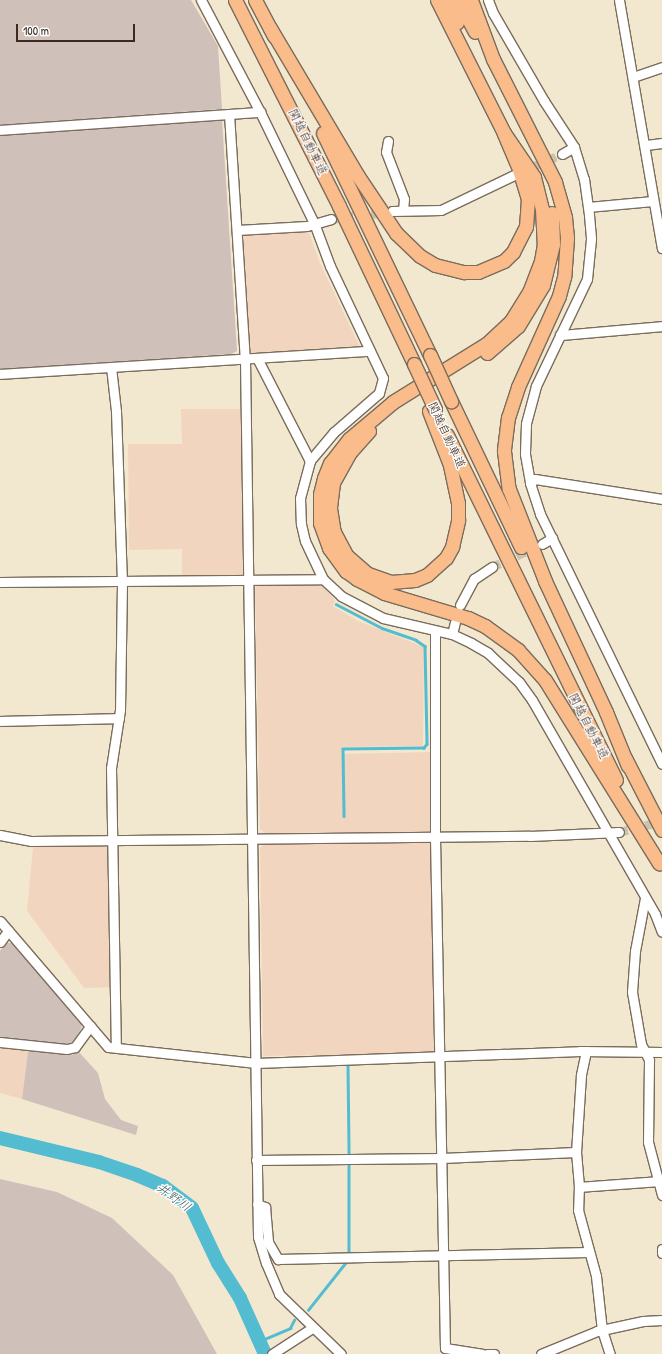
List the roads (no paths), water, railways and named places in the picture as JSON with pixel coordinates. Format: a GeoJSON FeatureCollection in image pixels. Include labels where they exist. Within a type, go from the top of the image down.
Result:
{"type":"FeatureCollection","features":[{"type":"Feature","properties":{"kind":"highway","name":"関越自動車道"},"geometry":{"type":"LineString","coordinates":[[235,0],[339,206],[432,410],[560,669],[661,866]]}},
{"type":"Feature","properties":{"kind":"highway","name":"関越自動車道"},"geometry":{"type":"LineString","coordinates":[[255,0],[356,200],[451,401],[628,766],[662,830]]}},
{"type":"Feature","properties":{"kind":"highway"},"geometry":{"type":"LineString","coordinates":[[270,28],[386,220],[408,246],[435,265],[464,272],[478,272],[504,261],[521,240],[526,227],[528,199],[519,169],[504,133],[473,68],[437,0]]}},
{"type":"Feature","properties":{"kind":"highway"},"geometry":{"type":"LineString","coordinates":[[449,0],[473,68]]}},
{"type":"Feature","properties":{"kind":"highway"},"geometry":{"type":"LineString","coordinates":[[458,0],[493,59],[525,124],[548,166],[561,199],[565,218],[566,258],[564,277],[552,316],[512,403],[505,434],[506,470],[509,490],[526,537],[606,712],[628,766]]}},
{"type":"Feature","properties":{"kind":"highway"},"geometry":{"type":"LineString","coordinates":[[471,0],[493,59]]}},
{"type":"Feature","properties":{"kind":"highway"},"geometry":{"type":"LineString","coordinates":[[432,410],[455,485],[458,503],[456,534],[446,558],[427,575],[403,582],[380,580],[357,566],[339,544],[330,508],[333,483],[350,452],[368,432],[398,408],[491,351],[518,326],[536,299],[548,271],[553,231],[543,173],[525,124]]}},
{"type":"Feature","properties":{"kind":"highway"},"geometry":{"type":"LineString","coordinates":[[504,133],[534,177],[542,209],[544,244],[541,261],[530,292],[511,321],[486,344],[393,402],[348,438],[330,463],[324,478],[320,494],[320,523],[329,548],[346,570],[357,580],[384,593],[468,618],[485,626],[518,650],[557,697],[661,866]]}},
{"type":"Feature","properties":{"kind":"street"},"geometry":{"type":"LineString","coordinates":[[201,0],[260,112],[314,223],[330,266],[383,378],[379,393],[334,432],[310,461],[300,498],[301,524],[307,547],[323,579],[341,596],[359,607],[383,618],[452,634],[488,653],[519,682],[532,700],[607,834],[645,898],[662,932]]}},
{"type":"Feature","properties":{"kind":"street"},"geometry":{"type":"LineString","coordinates":[[619,0],[646,145],[653,201],[662,248]]}},
{"type":"Feature","properties":{"kind":"street"},"geometry":{"type":"LineString","coordinates":[[492,1],[544,101],[574,147],[584,179],[591,238],[587,279],[536,386],[526,424],[525,454],[530,483],[540,514],[661,760]]}},
{"type":"Feature","properties":{"kind":"street"},"geometry":{"type":"LineString","coordinates":[[633,77],[662,68]]}},
{"type":"Feature","properties":{"kind":"street"},"geometry":{"type":"LineString","coordinates":[[0,130],[260,112]]}},
{"type":"Feature","properties":{"kind":"street"},"geometry":{"type":"LineString","coordinates":[[229,114],[245,359],[258,1236],[266,1263],[279,1294],[312,1328],[341,1354]]}},
{"type":"Feature","properties":{"kind":"street"},"geometry":{"type":"LineString","coordinates":[[388,142],[386,152],[404,199],[403,210]]}},
{"type":"Feature","properties":{"kind":"street"},"geometry":{"type":"LineString","coordinates":[[646,145],[662,143]]}},
{"type":"Feature","properties":{"kind":"street"},"geometry":{"type":"LineString","coordinates":[[562,154],[574,147]]}},
{"type":"Feature","properties":{"kind":"street"},"geometry":{"type":"LineString","coordinates":[[392,211],[441,210],[516,174]]}},
{"type":"Feature","properties":{"kind":"street"},"geometry":{"type":"LineString","coordinates":[[588,207],[653,201]]}},
{"type":"Feature","properties":{"kind":"street"},"geometry":{"type":"LineString","coordinates":[[237,230],[307,226],[331,219]]}},
{"type":"Feature","properties":{"kind":"street"},"geometry":{"type":"LineString","coordinates":[[560,335],[662,326]]}},
{"type":"Feature","properties":{"kind":"street"},"geometry":{"type":"LineString","coordinates":[[0,374],[369,351]]}},
{"type":"Feature","properties":{"kind":"street"},"geometry":{"type":"LineString","coordinates":[[257,358],[310,461]]}},
{"type":"Feature","properties":{"kind":"street"},"geometry":{"type":"LineString","coordinates":[[111,367],[116,410],[122,583],[119,718],[111,768],[114,841],[116,1047]]}},
{"type":"Feature","properties":{"kind":"street"},"geometry":{"type":"LineString","coordinates":[[530,483],[536,479],[662,500]]}},
{"type":"Feature","properties":{"kind":"street"},"geometry":{"type":"LineString","coordinates":[[542,544],[552,538]]}},
{"type":"Feature","properties":{"kind":"street"},"geometry":{"type":"LineString","coordinates":[[460,605],[474,579],[492,567]]}},
{"type":"Feature","properties":{"kind":"street"},"geometry":{"type":"LineString","coordinates":[[0,582],[122,583],[323,579]]}},
{"type":"Feature","properties":{"kind":"street"},"geometry":{"type":"LineString","coordinates":[[452,634],[455,622]]}},
{"type":"Feature","properties":{"kind":"street"},"geometry":{"type":"LineString","coordinates":[[436,631],[435,836],[445,1348],[482,1354]]}},
{"type":"Feature","properties":{"kind":"street"},"geometry":{"type":"LineString","coordinates":[[0,721],[119,718]]}},
{"type":"Feature","properties":{"kind":"street"},"geometry":{"type":"LineString","coordinates":[[0,835],[31,841],[114,841],[607,834],[619,832]]}},
{"type":"Feature","properties":{"kind":"street"},"geometry":{"type":"LineString","coordinates":[[645,898],[635,951],[632,992],[641,1044],[649,1060],[648,1142],[662,1195]]}},
{"type":"Feature","properties":{"kind":"street"},"geometry":{"type":"LineString","coordinates":[[0,921],[108,1047],[256,1063],[440,1058],[586,1050],[662,1052]]}},
{"type":"Feature","properties":{"kind":"street"},"geometry":{"type":"LineString","coordinates":[[0,942],[8,931]]}},
{"type":"Feature","properties":{"kind":"street"},"geometry":{"type":"LineString","coordinates":[[0,1042],[67,1049],[75,1047],[90,1026]]}},
{"type":"Feature","properties":{"kind":"street"},"geometry":{"type":"LineString","coordinates":[[586,1050],[581,1075],[576,1152],[579,1187],[578,1210],[588,1252],[596,1276],[602,1330],[610,1354]]}},
{"type":"Feature","properties":{"kind":"street"},"geometry":{"type":"LineString","coordinates":[[256,1160],[442,1158],[576,1152]]}},
{"type":"Feature","properties":{"kind":"street"},"geometry":{"type":"LineString","coordinates":[[579,1187],[659,1181]]}},
{"type":"Feature","properties":{"kind":"street"},"geometry":{"type":"LineString","coordinates":[[257,1204],[265,1207],[268,1242],[278,1259],[443,1257],[588,1252]]}},
{"type":"Feature","properties":{"kind":"street"},"geometry":{"type":"LineString","coordinates":[[541,1354],[602,1330],[643,1321],[662,1320]]}},
{"type":"Feature","properties":{"kind":"street"},"geometry":{"type":"LineString","coordinates":[[272,1354],[312,1328]]}},
{"type":"Feature","properties":{"kind":"street"},"geometry":{"type":"LineString","coordinates":[[487,1354],[494,1354]]}},
{"type":"Feature","properties":{"kind":"waterway"},"geometry":{"type":"LineString","coordinates":[[336,604],[382,628],[416,640],[425,646],[427,744],[424,748],[343,749],[344,816]]}},
{"type":"Feature","properties":{"kind":"waterway"},"geometry":{"type":"LineString","coordinates":[[348,1066],[349,1154]]}},
{"type":"Feature","properties":{"kind":"waterway","name":"井野川"},"geometry":{"type":"LineString","coordinates":[[0,1138],[99,1162],[137,1175],[163,1186],[192,1208],[218,1263],[240,1298],[265,1354]]}},
{"type":"Feature","properties":{"kind":"waterway"},"geometry":{"type":"LineString","coordinates":[[349,1164],[349,1253]]}},
{"type":"Feature","properties":{"kind":"waterway"},"geometry":{"type":"LineString","coordinates":[[308,1310],[346,1262]]}},
{"type":"Feature","properties":{"kind":"waterway"},"geometry":{"type":"LineString","coordinates":[[260,1341],[290,1328],[294,1320]]}},
{"type":"Feature","properties":{"kind":"tunnel"},"geometry":{"type":"LineString","coordinates":[[523,171],[562,154]]}},
{"type":"Feature","properties":{"kind":"tunnel"},"geometry":{"type":"LineString","coordinates":[[331,219],[387,212]]}},
{"type":"Feature","properties":{"kind":"tunnel"},"geometry":{"type":"LineString","coordinates":[[492,567],[537,546]]}},
{"type":"Feature","properties":{"kind":"tunnel"},"geometry":{"type":"LineString","coordinates":[[619,832],[662,821]]}}]}
